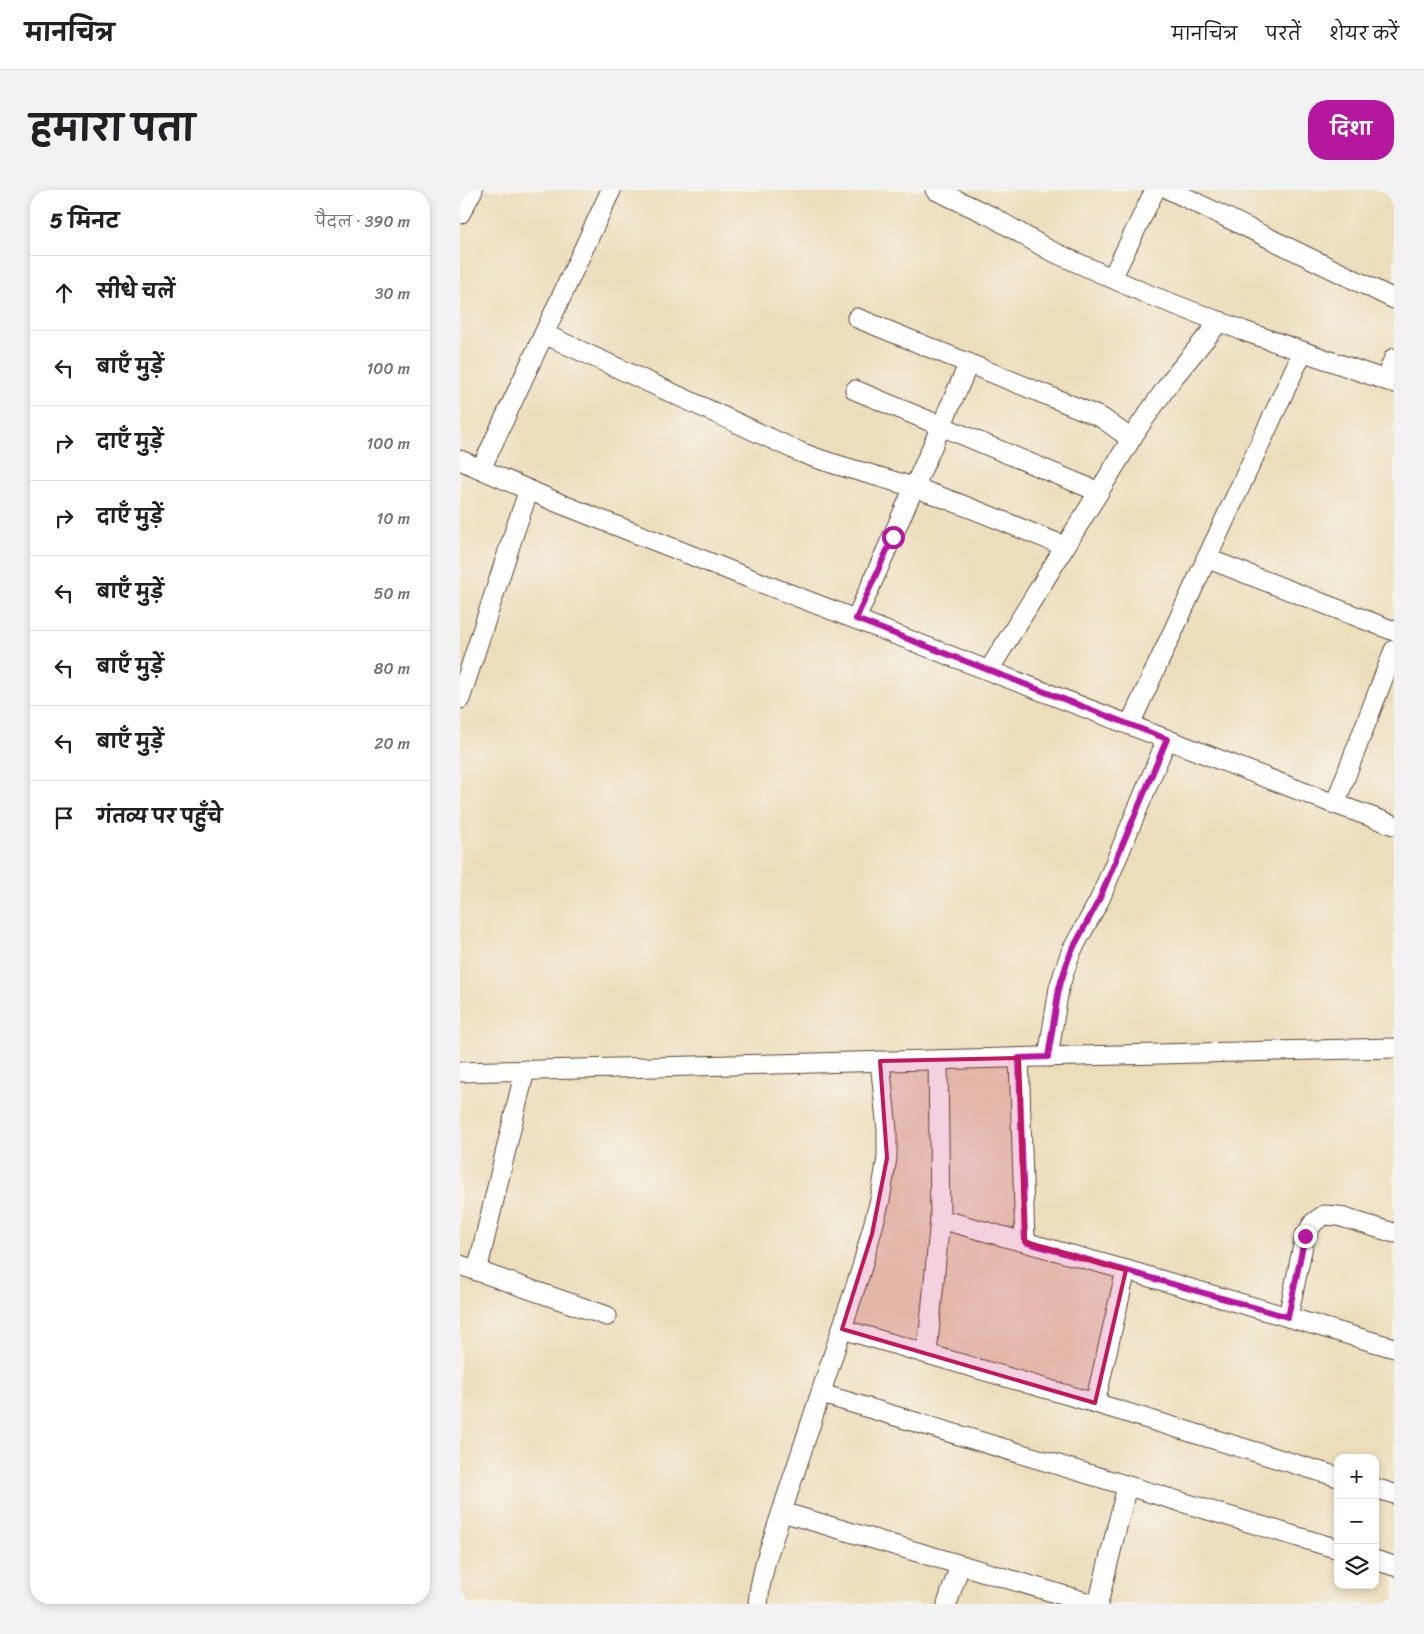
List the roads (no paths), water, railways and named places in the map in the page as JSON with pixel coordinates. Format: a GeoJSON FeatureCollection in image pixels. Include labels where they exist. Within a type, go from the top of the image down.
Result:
{"type":"FeatureCollection","features":[{"type":"Feature","properties":{"kind":"street"},"geometry":{"type":"LineString","coordinates":[[460,214],[473,190]]}},
{"type":"Feature","properties":{"kind":"street"},"geometry":{"type":"LineString","coordinates":[[481,469],[612,190]]}},
{"type":"Feature","properties":{"kind":"street"},"geometry":{"type":"LineString","coordinates":[[935,190],[991,216],[1057,254],[1147,294],[1220,321],[1389,381],[1394,358]]}},
{"type":"Feature","properties":{"kind":"street"},"geometry":{"type":"LineString","coordinates":[[1112,278],[1156,190]]}},
{"type":"Feature","properties":{"kind":"street"},"geometry":{"type":"LineString","coordinates":[[1170,190],[1394,298]]}},
{"type":"Feature","properties":{"kind":"street"},"geometry":{"type":"LineString","coordinates":[[857,318],[1102,418],[1131,439]]}},
{"type":"Feature","properties":{"kind":"street"},"geometry":{"type":"LineString","coordinates":[[989,670],[1131,439],[1173,378],[1220,321]]}},
{"type":"Feature","properties":{"kind":"street"},"geometry":{"type":"LineString","coordinates":[[544,334],[819,460],[915,488],[1065,546]]}},
{"type":"Feature","properties":{"kind":"street"},"geometry":{"type":"LineString","coordinates":[[1130,724],[1303,351]]}},
{"type":"Feature","properties":{"kind":"street"},"geometry":{"type":"LineString","coordinates":[[856,619],[969,363]]}},
{"type":"Feature","properties":{"kind":"street"},"geometry":{"type":"LineString","coordinates":[[855,390],[1099,492]]}},
{"type":"Feature","properties":{"kind":"street"},"geometry":{"type":"LineString","coordinates":[[460,460],[561,504],[1335,804],[1394,825]]}},
{"type":"Feature","properties":{"kind":"street"},"geometry":{"type":"LineString","coordinates":[[460,699],[529,490]]}},
{"type":"Feature","properties":{"kind":"street"},"geometry":{"type":"LineString","coordinates":[[1206,558],[1394,632]]}},
{"type":"Feature","properties":{"kind":"street"},"geometry":{"type":"LineString","coordinates":[[1335,804],[1394,650]]}},
{"type":"Feature","properties":{"kind":"street"},"geometry":{"type":"LineString","coordinates":[[1048,1057],[1059,988],[1071,952],[1099,900],[1167,739]]}},
{"type":"Feature","properties":{"kind":"street"},"geometry":{"type":"LineString","coordinates":[[460,1072],[1394,1048]]}},
{"type":"Feature","properties":{"kind":"street"},"geometry":{"type":"LineString","coordinates":[[1019,1058],[1025,1242]]}},
{"type":"Feature","properties":{"kind":"street"},"geometry":{"type":"LineString","coordinates":[[927,1354],[940,1219],[938,1060]]}},
{"type":"Feature","properties":{"kind":"street"},"geometry":{"type":"LineString","coordinates":[[758,1604],[766,1560],[822,1394],[874,1225],[887,1158],[887,1130],[880,1061]]}},
{"type":"Feature","properties":{"kind":"street"},"geometry":{"type":"LineString","coordinates":[[525,1070],[468,1268],[607,1316]]}},
{"type":"Feature","properties":{"kind":"street"},"geometry":{"type":"LineString","coordinates":[[1288,1317],[1305,1236],[1314,1222],[1324,1215],[1338,1216],[1394,1234]]}},
{"type":"Feature","properties":{"kind":"street"},"geometry":{"type":"LineString","coordinates":[[940,1219],[1126,1270],[1394,1348]]}},
{"type":"Feature","properties":{"kind":"street"},"geometry":{"type":"LineString","coordinates":[[1095,1403],[1126,1270]]}},
{"type":"Feature","properties":{"kind":"street"},"geometry":{"type":"LineString","coordinates":[[842,1329],[1334,1476]]}},
{"type":"Feature","properties":{"kind":"street"},"geometry":{"type":"LineString","coordinates":[[822,1394],[1334,1548]]}},
{"type":"Feature","properties":{"kind":"street"},"geometry":{"type":"LineString","coordinates":[[1098,1604],[1126,1486]]}},
{"type":"Feature","properties":{"kind":"street"},"geometry":{"type":"LineString","coordinates":[[1379,1489],[1394,1494]]}},
{"type":"Feature","properties":{"kind":"street"},"geometry":{"type":"LineString","coordinates":[[782,1512],[960,1565],[1035,1596],[1093,1604]]}},
{"type":"Feature","properties":{"kind":"street"},"geometry":{"type":"LineString","coordinates":[[1379,1561],[1394,1566]]}},
{"type":"Feature","properties":{"kind":"street"},"geometry":{"type":"LineString","coordinates":[[947,1604],[960,1565]]}}]}
